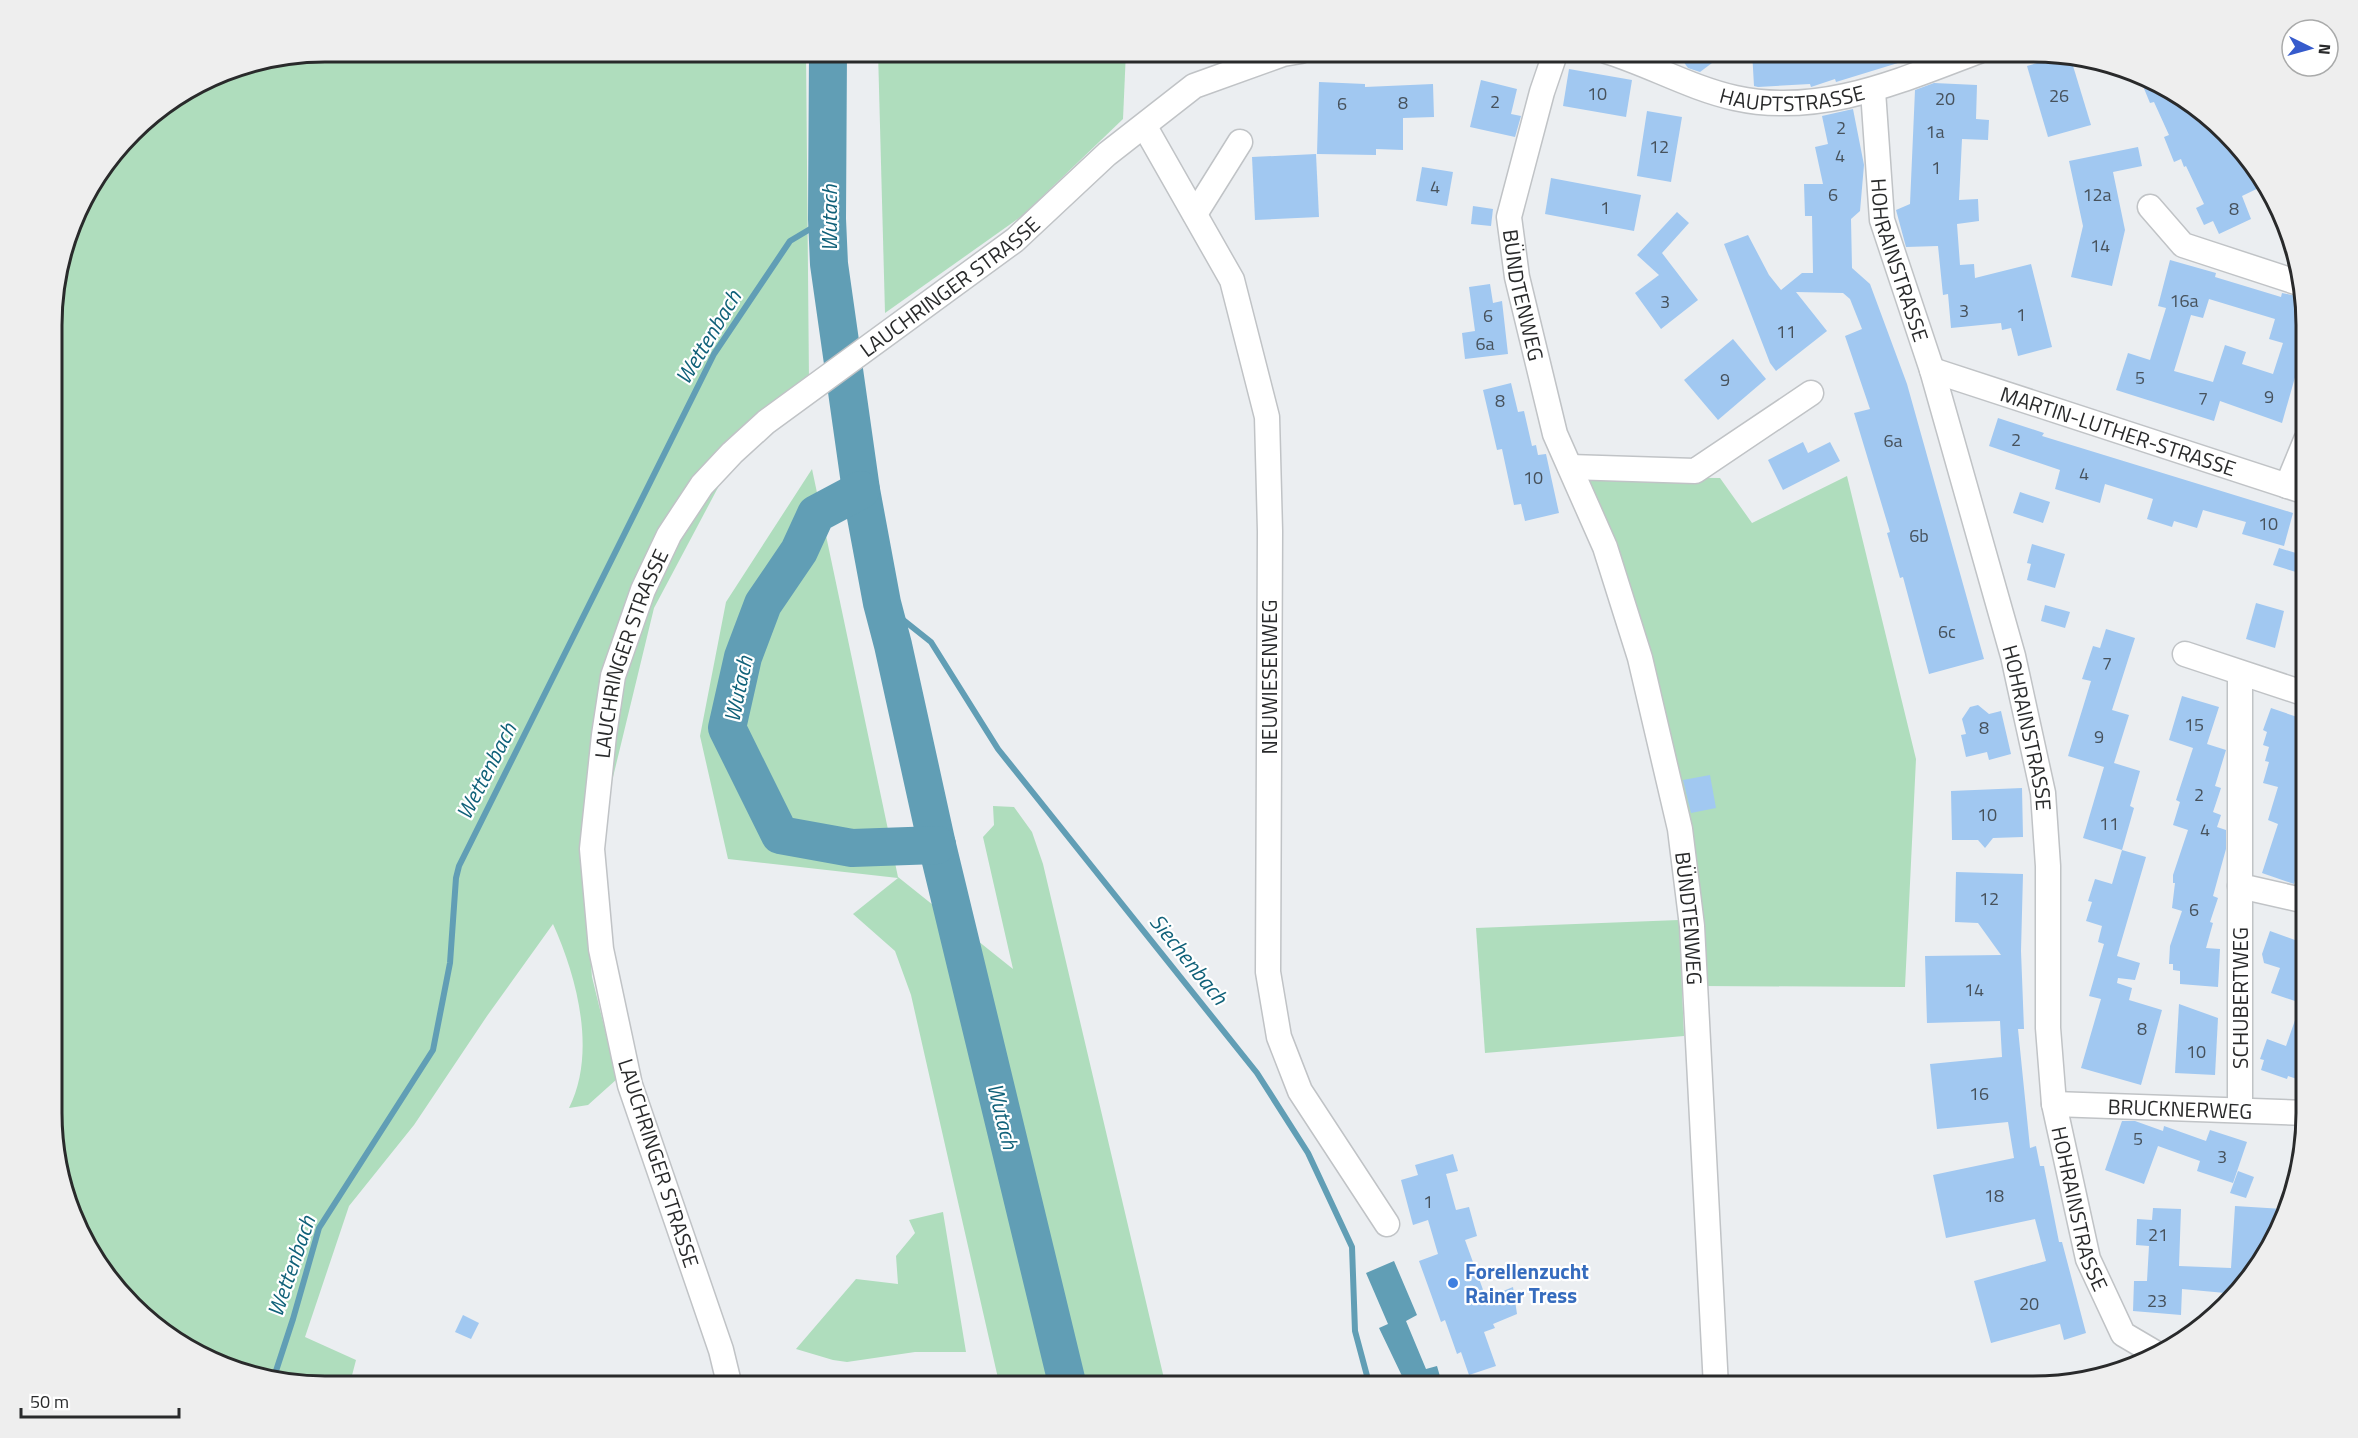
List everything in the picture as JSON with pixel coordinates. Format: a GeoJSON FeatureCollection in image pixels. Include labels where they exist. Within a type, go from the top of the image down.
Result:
{"type":"FeatureCollection","features":[{"type":"Feature","properties":{"kind":"street"},"geometry":{"type":"LineString","coordinates":[[1145,127],[1194,86],[1261,62]]}},
{"type":"Feature","properties":{"kind":"street","name":"BÜNDTENWEG"},"geometry":{"type":"LineString","coordinates":[[1552,62],[1542,92],[1509,217],[1517,278],[1555,434],[1605,547],[1640,658],[1680,830],[1692,926],[1715,1376]]}},
{"type":"Feature","properties":{"kind":"street","name":"HAUPTSTRASSE"},"geometry":{"type":"LineString","coordinates":[[1636,62],[1736,98],[1784,104],[1836,99],[1873,91],[1950,62]]}},
{"type":"Feature","properties":{"kind":"street","name":"HOHRAINSTRASSE"},"geometry":{"type":"LineString","coordinates":[[1873,91],[1882,220],[1932,370],[2013,656],[2043,793],[2048,866],[2048,1028],[2054,1104],[2088,1259],[2123,1334],[2149,1349]]}},
{"type":"Feature","properties":{"kind":"street","name":"NEUWIESENWEG"},"geometry":{"type":"LineString","coordinates":[[1145,127],[1232,280],[1267,417],[1270,531],[1268,972],[1278,1037],[1299,1091],[1387,1224]]}},
{"type":"Feature","properties":{"kind":"street","name":"LAUCHRINGER STRASSE"},"geometry":{"type":"LineString","coordinates":[[727,1376],[721,1350],[630,1085],[601,949],[592,849],[604,735],[613,676],[643,590],[669,535],[702,486],[741,445],[791,402],[963,280],[1015,240],[1107,154],[1145,127]]}},
{"type":"Feature","properties":{"kind":"street"},"geometry":{"type":"LineString","coordinates":[[1195,214],[1240,142]]}},
{"type":"Feature","properties":{"kind":"street"},"geometry":{"type":"LineString","coordinates":[[2150,207],[2183,245],[2292,281]]}},
{"type":"Feature","properties":{"kind":"street","name":"MARTIN-LUTHER-STRASSE"},"geometry":{"type":"LineString","coordinates":[[1932,370],[2296,489]]}},
{"type":"Feature","properties":{"kind":"street"},"geometry":{"type":"LineString","coordinates":[[1570,467],[1695,471],[1811,393]]}},
{"type":"Feature","properties":{"kind":"street"},"geometry":{"type":"LineString","coordinates":[[2185,654],[2296,691]]}},
{"type":"Feature","properties":{"kind":"street","name":"SCHUBERTWEG"},"geometry":{"type":"LineString","coordinates":[[2240,673],[2240,1110]]}},
{"type":"Feature","properties":{"kind":"street"},"geometry":{"type":"LineString","coordinates":[[2240,886],[2296,899]]}},
{"type":"Feature","properties":{"kind":"street","name":"BRUCKNERWEG"},"geometry":{"type":"LineString","coordinates":[[2054,1104],[2296,1113]]}},
{"type":"Feature","properties":{"kind":"green space"},"geometry":{"type":"Polygon","coordinates":[[[307,62],[806,62],[809,382],[722,480],[654,608],[590,872],[584,881],[592,977],[617,1079],[588,1105],[569,1108],[582,1064],[583,1040],[570,967],[553,924],[487,1016],[414,1125],[349,1206],[305,1337],[356,1360],[352,1376],[290,1374],[240,1363],[178,1332],[151,1311],[116,1274],[89,1230],[70,1182],[62,1131],[62,307],[70,256],[75,240],[106,178],[127,151],[151,127],[193,97],[256,70],[307,62]]]}},
{"type":"Feature","properties":{"kind":"green space"},"geometry":{"type":"Polygon","coordinates":[[[878,62],[1126,62],[1123,119],[1022,216],[885,313],[878,62]]]}},
{"type":"Feature","properties":{"kind":"green space"},"geometry":{"type":"Polygon","coordinates":[[[812,469],[898,877],[1013,969],[983,837],[994,825],[993,806],[1014,807],[1032,832],[1043,864],[1163,1376],[998,1376],[911,995],[895,951],[853,914],[898,878],[728,859],[700,736],[726,602],[812,469]]]}},
{"type":"Feature","properties":{"kind":"green space"},"geometry":{"type":"Polygon","coordinates":[[[1847,476],[1916,759],[1905,987],[1703,986],[1697,879],[1589,480],[1598,477],[1720,478],[1752,523],[1847,476]]]}},
{"type":"Feature","properties":{"kind":"green space"},"geometry":{"type":"Polygon","coordinates":[[[1679,920],[1684,1036],[1485,1053],[1476,928],[1679,920]]]}},
{"type":"Feature","properties":{"kind":"green space"},"geometry":{"type":"Polygon","coordinates":[[[943,1212],[966,1352],[915,1352],[847,1362],[796,1349],[856,1279],[898,1284],[896,1256],[915,1233],[909,1220],[943,1212]]]}},
{"type":"Feature","properties":{"kind":"water"},"geometry":{"type":"Polygon","coordinates":[[[1394,1261],[1417,1315],[1406,1321],[1426,1369],[1437,1366],[1440,1376],[1402,1376],[1379,1328],[1388,1324],[1366,1273],[1394,1261]]]}},
{"type":"Feature","properties":{"kind":"building"},"geometry":{"type":"Polygon","coordinates":[[[1684,62],[1713,62],[1700,72],[1688,68],[1684,62]]]}},
{"type":"Feature","properties":{"kind":"building"},"geometry":{"type":"Polygon","coordinates":[[[1753,62],[1901,62],[1836,82],[1835,79],[1811,87],[1810,84],[1754,86],[1753,62]]]}},
{"type":"Feature","properties":{"kind":"building"},"geometry":{"type":"Polygon","coordinates":[[[2040,62],[2073,65],[2091,125],[2048,137],[2027,66],[2040,62]]]}},
{"type":"Feature","properties":{"kind":"building"},"geometry":{"type":"Polygon","coordinates":[[[1569,69],[1632,80],[1626,117],[1563,106],[1569,69]]]}},
{"type":"Feature","properties":{"kind":"building"},"geometry":{"type":"Polygon","coordinates":[[[1481,80],[1517,89],[1511,114],[1521,116],[1515,137],[1470,127],[1481,80]]]}},
{"type":"Feature","properties":{"kind":"building"},"geometry":{"type":"Polygon","coordinates":[[[1319,82],[1365,84],[1365,87],[1433,84],[1434,117],[1403,118],[1403,150],[1376,149],[1376,155],[1317,154],[1319,82]]]}},
{"type":"Feature","properties":{"kind":"building"},"geometry":{"type":"Polygon","coordinates":[[[1934,83],[1977,85],[1976,119],[1989,120],[1988,140],[1962,139],[1959,200],[1978,199],[1979,221],[1957,224],[1960,265],[1974,264],[1975,278],[2031,264],[2052,347],[2018,356],[2011,328],[2002,330],[2001,323],[1951,328],[1948,294],[1943,295],[1938,246],[1906,247],[1896,210],[1910,204],[1915,90],[1934,83]]]}},
{"type":"Feature","properties":{"kind":"building"},"geometry":{"type":"Polygon","coordinates":[[[2143,86],[2194,116],[2231,151],[2258,188],[2242,196],[2251,219],[2219,234],[2213,221],[2204,225],[2196,208],[2204,204],[2181,159],[2174,162],[2164,137],[2169,135],[2154,102],[2150,103],[2143,86]]]}},
{"type":"Feature","properties":{"kind":"building"},"geometry":{"type":"Polygon","coordinates":[[[1853,109],[1864,165],[1860,211],[1851,219],[1852,268],[1870,284],[1907,384],[1984,659],[1929,674],[1903,577],[1900,578],[1887,533],[1890,532],[1854,413],[1870,409],[1845,336],[1862,329],[1850,299],[1843,293],[1796,292],[1827,331],[1776,371],[1770,363],[1724,244],[1748,235],[1769,275],[1781,290],[1802,273],[1813,273],[1812,216],[1805,216],[1804,184],[1823,184],[1815,147],[1828,144],[1822,116],[1853,109]]]}},
{"type":"Feature","properties":{"kind":"building"},"geometry":{"type":"Polygon","coordinates":[[[1647,111],[1682,117],[1671,182],[1637,176],[1647,111]]]}},
{"type":"Feature","properties":{"kind":"building"},"geometry":{"type":"Polygon","coordinates":[[[2138,147],[2142,166],[2113,172],[2125,230],[2112,286],[2071,277],[2083,226],[2069,161],[2138,147]]]}},
{"type":"Feature","properties":{"kind":"building"},"geometry":{"type":"Polygon","coordinates":[[[1316,154],[1319,217],[1255,220],[1252,157],[1316,154]]]}},
{"type":"Feature","properties":{"kind":"building"},"geometry":{"type":"Polygon","coordinates":[[[1422,167],[1453,172],[1447,206],[1416,201],[1422,167]]]}},
{"type":"Feature","properties":{"kind":"building"},"geometry":{"type":"Polygon","coordinates":[[[1551,178],[1641,195],[1634,231],[1545,214],[1551,178]]]}},
{"type":"Feature","properties":{"kind":"building"},"geometry":{"type":"Polygon","coordinates":[[[1473,206],[1493,209],[1491,226],[1471,224],[1473,206]]]}},
{"type":"Feature","properties":{"kind":"building"},"geometry":{"type":"Polygon","coordinates":[[[1677,212],[1689,223],[1662,253],[1698,300],[1661,329],[1635,293],[1659,275],[1637,255],[1677,212]]]}},
{"type":"Feature","properties":{"kind":"building"},"geometry":{"type":"Polygon","coordinates":[[[2170,260],[2216,273],[2215,277],[2281,297],[2282,293],[2295,296],[2296,374],[2282,423],[2220,401],[2214,421],[2116,390],[2128,353],[2150,360],[2166,308],[2158,306],[2170,260]],[[2209,299],[2203,318],[2191,315],[2174,371],[2213,382],[2225,345],[2246,352],[2242,364],[2273,374],[2283,343],[2269,339],[2275,319],[2209,299]]]}},
{"type":"Feature","properties":{"kind":"building"},"geometry":{"type":"Polygon","coordinates":[[[1490,284],[1493,303],[1502,301],[1508,354],[1465,359],[1462,333],[1475,331],[1469,287],[1490,284]]]}},
{"type":"Feature","properties":{"kind":"building"},"geometry":{"type":"Polygon","coordinates":[[[1733,339],[1766,379],[1718,420],[1684,380],[1733,339]]]}},
{"type":"Feature","properties":{"kind":"building"},"geometry":{"type":"Polygon","coordinates":[[[1511,383],[1518,412],[1524,411],[1532,446],[1536,445],[1538,455],[1546,454],[1559,513],[1525,521],[1521,504],[1514,505],[1502,449],[1497,450],[1483,390],[1511,383]]]}},
{"type":"Feature","properties":{"kind":"building"},"geometry":{"type":"Polygon","coordinates":[[[1998,418],[2044,433],[2042,436],[2293,513],[2284,546],[2242,534],[2246,522],[2203,510],[2197,528],[2174,521],[2172,527],[2147,519],[2153,499],[2105,484],[2100,503],[2055,489],[2060,470],[1989,446],[1998,418]]]}},
{"type":"Feature","properties":{"kind":"building"},"geometry":{"type":"Polygon","coordinates":[[[1803,442],[1808,453],[1830,442],[1840,461],[1783,490],[1768,460],[1803,442]]]}},
{"type":"Feature","properties":{"kind":"building"},"geometry":{"type":"Polygon","coordinates":[[[2020,492],[2050,502],[2043,523],[2013,513],[2020,492]]]}},
{"type":"Feature","properties":{"kind":"building"},"geometry":{"type":"Polygon","coordinates":[[[2032,544],[2065,554],[2055,588],[2027,580],[2031,564],[2027,563],[2032,544]]]}},
{"type":"Feature","properties":{"kind":"building"},"geometry":{"type":"Polygon","coordinates":[[[2279,548],[2296,553],[2296,572],[2273,565],[2279,548]]]}},
{"type":"Feature","properties":{"kind":"building"},"geometry":{"type":"Polygon","coordinates":[[[2256,603],[2284,611],[2275,648],[2246,639],[2256,603]]]}},
{"type":"Feature","properties":{"kind":"building"},"geometry":{"type":"Polygon","coordinates":[[[2045,605],[2070,612],[2065,628],[2041,621],[2045,605]]]}},
{"type":"Feature","properties":{"kind":"building"},"geometry":{"type":"Polygon","coordinates":[[[2106,629],[2135,638],[2112,710],[2129,715],[2114,763],[2140,771],[2130,806],[2134,808],[2122,850],[2083,838],[2104,767],[2068,756],[2091,681],[2082,679],[2093,646],[2100,648],[2106,629]]]}},
{"type":"Feature","properties":{"kind":"building"},"geometry":{"type":"Polygon","coordinates":[[[2182,696],[2219,707],[2207,744],[2226,750],[2215,786],[2221,788],[2213,812],[2221,815],[2217,827],[2226,830],[2226,849],[2213,896],[2218,898],[2210,922],[2213,923],[2206,948],[2220,949],[2218,987],[2180,984],[2180,971],[2173,970],[2173,964],[2169,964],[2170,946],[2182,911],[2172,908],[2175,883],[2173,883],[2173,875],[2188,830],[2173,825],[2180,802],[2176,800],[2193,748],[2169,740],[2182,696]]]}},
{"type":"Feature","properties":{"kind":"building"},"geometry":{"type":"Polygon","coordinates":[[[1978,705],[1989,714],[2001,711],[2011,754],[1989,760],[1987,752],[1966,757],[1961,735],[1966,734],[1962,719],[1970,707],[1978,705]]]}},
{"type":"Feature","properties":{"kind":"building"},"geometry":{"type":"Polygon","coordinates":[[[2271,708],[2296,717],[2296,877],[2294,884],[2262,873],[2278,824],[2268,820],[2278,787],[2263,783],[2269,762],[2265,761],[2269,747],[2263,745],[2267,732],[2263,730],[2271,708]]]}},
{"type":"Feature","properties":{"kind":"building"},"geometry":{"type":"Polygon","coordinates":[[[1710,775],[1716,808],[1691,813],[1683,780],[1710,775]]]}},
{"type":"Feature","properties":{"kind":"building"},"geometry":{"type":"Polygon","coordinates":[[[2022,788],[2023,837],[1993,838],[1985,848],[1978,840],[1952,840],[1951,791],[2022,788]]]}},
{"type":"Feature","properties":{"kind":"building"},"geometry":{"type":"Polygon","coordinates":[[[2122,850],[2146,857],[2117,956],[2140,963],[2135,980],[2118,978],[2117,983],[2132,988],[2129,1000],[2162,1010],[2141,1085],[2081,1068],[2101,999],[2089,996],[2104,944],[2098,942],[2102,926],[2086,921],[2092,902],[2088,901],[2095,879],[2112,884],[2122,850]]]}},
{"type":"Feature","properties":{"kind":"building"},"geometry":{"type":"Polygon","coordinates":[[[1956,872],[2023,874],[2021,951],[2024,1029],[2018,1029],[2030,1148],[2036,1146],[2040,1166],[2044,1166],[2059,1242],[2062,1242],[2086,1333],[2064,1340],[2060,1324],[1991,1343],[1974,1281],[2046,1261],[2035,1219],[1946,1238],[1933,1175],[2014,1158],[2008,1122],[1937,1129],[1930,1064],[2002,1057],[2000,1021],[1927,1023],[1925,956],[2001,955],[1978,923],[1955,922],[1956,872]]]}},
{"type":"Feature","properties":{"kind":"building"},"geometry":{"type":"Polygon","coordinates":[[[2270,931],[2296,940],[2296,1001],[2271,993],[2280,968],[2264,963],[2262,954],[2270,931]]]}},
{"type":"Feature","properties":{"kind":"building"},"geometry":{"type":"Polygon","coordinates":[[[2179,1004],[2218,1018],[2215,1075],[2175,1073],[2179,1004]]]}},
{"type":"Feature","properties":{"kind":"building"},"geometry":{"type":"Polygon","coordinates":[[[2296,1017],[2296,1079],[2288,1076],[2287,1079],[2261,1070],[2264,1060],[2260,1059],[2267,1039],[2286,1046],[2296,1017]]]}},
{"type":"Feature","properties":{"kind":"building"},"geometry":{"type":"Polygon","coordinates":[[[2122,1121],[2135,1121],[2163,1131],[2164,1126],[2206,1141],[2210,1130],[2247,1142],[2233,1183],[2197,1171],[2200,1161],[2158,1146],[2144,1184],[2105,1170],[2122,1121]]]}},
{"type":"Feature","properties":{"kind":"building"},"geometry":{"type":"Polygon","coordinates":[[[1453,1154],[1458,1171],[1446,1174],[1456,1210],[1469,1207],[1477,1236],[1465,1240],[1486,1298],[1513,1287],[1517,1314],[1493,1324],[1495,1328],[1484,1332],[1496,1366],[1469,1375],[1461,1352],[1457,1354],[1445,1320],[1441,1322],[1419,1261],[1438,1254],[1428,1220],[1413,1225],[1401,1180],[1418,1175],[1415,1165],[1453,1154]]]}},
{"type":"Feature","properties":{"kind":"building"},"geometry":{"type":"Polygon","coordinates":[[[2238,1171],[2254,1177],[2246,1198],[2230,1193],[2238,1171]]]}},
{"type":"Feature","properties":{"kind":"building"},"geometry":{"type":"Polygon","coordinates":[[[2235,1206],[2278,1209],[2252,1260],[2225,1293],[2182,1289],[2181,1315],[2133,1311],[2134,1281],[2147,1281],[2149,1246],[2136,1245],[2137,1219],[2152,1220],[2153,1208],[2181,1209],[2179,1266],[2231,1268],[2235,1206]]]}},
{"type":"Feature","properties":{"kind":"building"},"geometry":{"type":"Polygon","coordinates":[[[463,1315],[479,1323],[471,1339],[455,1332],[463,1315]]]}},
{"type":"Feature","properties":{"kind":"waterway","name":"Wutach"},"geometry":{"type":"LineString","coordinates":[[828,62],[829,264],[861,490],[882,603],[937,845],[1065,1376]]}},
{"type":"Feature","properties":{"kind":"waterway","name":"Wettenbach"},"geometry":{"type":"LineString","coordinates":[[276,1371],[319,1228],[433,1050],[450,963],[456,878],[459,866],[714,354],[790,241],[827,219]]}},
{"type":"Feature","properties":{"kind":"waterway","name":"Wutach"},"geometry":{"type":"LineString","coordinates":[[861,490],[816,514],[799,551],[763,604],[743,657],[727,728],[780,835],[852,848],[937,845]]}},
{"type":"Feature","properties":{"kind":"waterway","name":"Siechenbach"},"geometry":{"type":"LineString","coordinates":[[882,603],[931,642],[998,749],[1257,1073],[1308,1153],[1352,1247],[1355,1331],[1367,1376]]}},
{"type":"Feature","properties":{"kind":"place","name":"Forellenzucht Rainer Tress"},"geometry":{"type":"Point","coordinates":[1453,1283]}}]}
